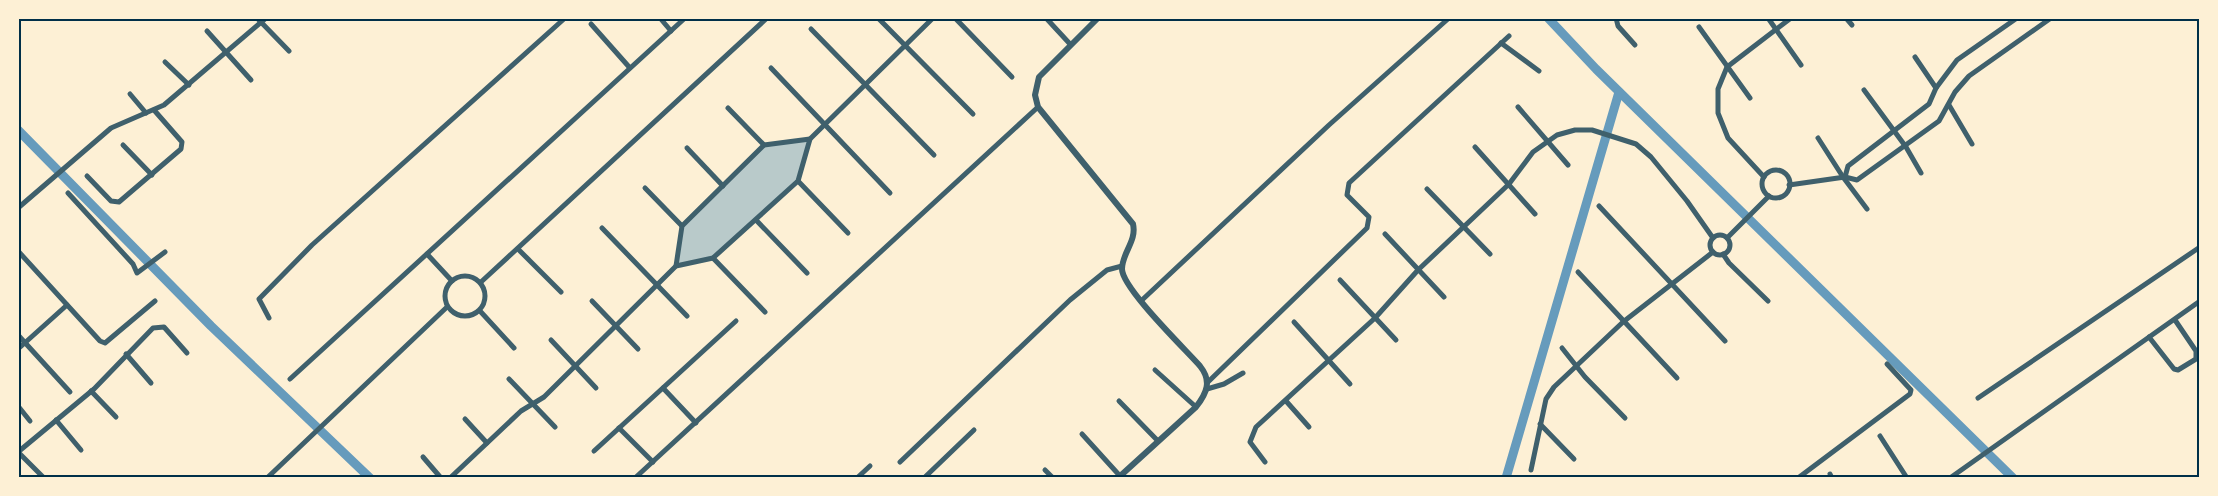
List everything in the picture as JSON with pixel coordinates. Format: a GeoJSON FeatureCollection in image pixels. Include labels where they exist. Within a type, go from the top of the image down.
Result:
{"type":"FeatureCollection","features":[{"type":"Feature","properties":{"kind":"street"},"geometry":{"type":"LineString","coordinates":[[18,207],[111,128],[164,105],[227,53],[259,20],[266,18]]}},
{"type":"Feature","properties":{"kind":"street"},"geometry":{"type":"LineString","coordinates":[[269,318],[259,299],[312,245],[565,18]]}},
{"type":"Feature","properties":{"kind":"street"},"geometry":{"type":"LineString","coordinates":[[660,18],[671,31]]}},
{"type":"Feature","properties":{"kind":"street"},"geometry":{"type":"LineString","coordinates":[[290,379],[685,18]]}},
{"type":"Feature","properties":{"kind":"street"},"geometry":{"type":"LineString","coordinates":[[481,282],[767,18]]}},
{"type":"Feature","properties":{"kind":"street"},"geometry":{"type":"LineString","coordinates":[[878,18],[973,114]]}},
{"type":"Feature","properties":{"kind":"street"},"geometry":{"type":"LineString","coordinates":[[450,478],[487,442],[544,397],[676,266],[713,258],[798,181],[810,139],[933,18]]}},
{"type":"Feature","properties":{"kind":"street"},"geometry":{"type":"LineString","coordinates":[[955,18],[1012,77]]}},
{"type":"Feature","properties":{"kind":"street"},"geometry":{"type":"LineString","coordinates":[[1046,18],[1070,44]]}},
{"type":"Feature","properties":{"kind":"street"},"geometry":{"type":"LineString","coordinates":[[1082,434],[1119,477],[1196,407],[1207,389],[1208,381],[1200,366],[1128,285],[1122,266],[1134,230],[1128,215],[1038,107],[1035,95],[1039,77],[1098,18]]}},
{"type":"Feature","properties":{"kind":"street"},"geometry":{"type":"LineString","coordinates":[[1141,300],[1449,18]]}},
{"type":"Feature","properties":{"kind":"street"},"geometry":{"type":"LineString","coordinates":[[1616,18],[1618,26],[1635,45]]}},
{"type":"Feature","properties":{"kind":"street"},"geometry":{"type":"LineString","coordinates":[[1768,18],[1801,65]]}},
{"type":"Feature","properties":{"kind":"street"},"geometry":{"type":"LineString","coordinates":[[1764,177],[1728,138],[1718,113],[1718,89],[1727,67],[1791,18]]}},
{"type":"Feature","properties":{"kind":"street"},"geometry":{"type":"LineString","coordinates":[[1846,18],[1852,25]]}},
{"type":"Feature","properties":{"kind":"street"},"geometry":{"type":"LineString","coordinates":[[1844,177],[1848,166],[1929,104],[1936,88],[1957,60],[2017,18]]}},
{"type":"Feature","properties":{"kind":"street"},"geometry":{"type":"LineString","coordinates":[[1727,238],[1769,196],[1782,196],[1790,185],[1844,177],[1857,180],[1906,147],[1939,121],[1955,92],[1969,76],[2050,18]]}},
{"type":"Feature","properties":{"kind":"street"},"geometry":{"type":"LineString","coordinates":[[259,20],[289,51]]}},
{"type":"Feature","properties":{"kind":"street"},"geometry":{"type":"LineString","coordinates":[[591,24],[630,68]]}},
{"type":"Feature","properties":{"kind":"street"},"geometry":{"type":"LineString","coordinates":[[1699,27],[1750,98]]}},
{"type":"Feature","properties":{"kind":"street"},"geometry":{"type":"LineString","coordinates":[[811,29],[934,155]]}},
{"type":"Feature","properties":{"kind":"street"},"geometry":{"type":"LineString","coordinates":[[207,31],[250,80]]}},
{"type":"Feature","properties":{"kind":"street"},"geometry":{"type":"LineString","coordinates":[[1208,381],[1367,228],[1369,217],[1347,195],[1349,183],[1509,36]]}},
{"type":"Feature","properties":{"kind":"street"},"geometry":{"type":"LineString","coordinates":[[1501,43],[1539,71]]}},
{"type":"Feature","properties":{"kind":"street"},"geometry":{"type":"LineString","coordinates":[[1915,57],[1936,88]]}},
{"type":"Feature","properties":{"kind":"street"},"geometry":{"type":"LineString","coordinates":[[165,62],[189,85]]}},
{"type":"Feature","properties":{"kind":"street"},"geometry":{"type":"LineString","coordinates":[[771,68],[891,193]]}},
{"type":"Feature","properties":{"kind":"street"},"geometry":{"type":"LineString","coordinates":[[1863,90],[1895,131],[1921,173]]}},
{"type":"Feature","properties":{"kind":"street"},"geometry":{"type":"LineString","coordinates":[[130,94],[146,113]]}},
{"type":"Feature","properties":{"kind":"street"},"geometry":{"type":"LineString","coordinates":[[1949,105],[1972,144]]}},
{"type":"Feature","properties":{"kind":"street"},"geometry":{"type":"LineString","coordinates":[[635,478],[1038,107]]}},
{"type":"Feature","properties":{"kind":"street"},"geometry":{"type":"LineString","coordinates":[[1518,107],[1568,165]]}},
{"type":"Feature","properties":{"kind":"street"},"geometry":{"type":"LineString","coordinates":[[728,108],[764,145]]}},
{"type":"Feature","properties":{"kind":"street"},"geometry":{"type":"LineString","coordinates":[[87,176],[114,203],[152,175],[183,146],[154,110]]}},
{"type":"Feature","properties":{"kind":"street"},"geometry":{"type":"LineString","coordinates":[[1265,462],[1252,447],[1251,435],[1375,318],[1418,270],[1509,184],[1533,152],[1548,140],[1575,130],[1592,130],[1617,136],[1636,144],[1651,157],[1687,201],[1713,238]]}},
{"type":"Feature","properties":{"kind":"street"},"geometry":{"type":"LineString","coordinates":[[1818,138],[1867,209]]}},
{"type":"Feature","properties":{"kind":"street"},"geometry":{"type":"LineString","coordinates":[[676,266],[682,226],[764,145],[810,139]]}},
{"type":"Feature","properties":{"kind":"street"},"geometry":{"type":"LineString","coordinates":[[123,146],[152,175]]}},
{"type":"Feature","properties":{"kind":"street"},"geometry":{"type":"LineString","coordinates":[[1475,147],[1535,214]]}},
{"type":"Feature","properties":{"kind":"street"},"geometry":{"type":"LineString","coordinates":[[687,148],[723,186]]}},
{"type":"Feature","properties":{"kind":"street"},"geometry":{"type":"LineString","coordinates":[[1769,196],[1762,185],[1764,177],[1771,171],[1780,171],[1787,176],[1790,185]]}},
{"type":"Feature","properties":{"kind":"street"},"geometry":{"type":"LineString","coordinates":[[798,181],[848,233]]}},
{"type":"Feature","properties":{"kind":"street"},"geometry":{"type":"LineString","coordinates":[[645,188],[682,226]]}},
{"type":"Feature","properties":{"kind":"street"},"geometry":{"type":"LineString","coordinates":[[1427,189],[1490,254]]}},
{"type":"Feature","properties":{"kind":"street"},"geometry":{"type":"LineString","coordinates":[[68,193],[133,264],[136,273],[165,252]]}},
{"type":"Feature","properties":{"kind":"street"},"geometry":{"type":"LineString","coordinates":[[1599,206],[1725,341]]}},
{"type":"Feature","properties":{"kind":"street"},"geometry":{"type":"LineString","coordinates":[[756,220],[807,273]]}},
{"type":"Feature","properties":{"kind":"street"},"geometry":{"type":"LineString","coordinates":[[602,228],[687,316]]}},
{"type":"Feature","properties":{"kind":"street"},"geometry":{"type":"LineString","coordinates":[[1385,234],[1444,297]]}},
{"type":"Feature","properties":{"kind":"street"},"geometry":{"type":"LineString","coordinates":[[1713,252],[1710,245],[1713,238],[1720,235],[1727,238],[1730,245],[1723,254]]}},
{"type":"Feature","properties":{"kind":"street"},"geometry":{"type":"LineString","coordinates":[[1978,398],[2200,247]]}},
{"type":"Feature","properties":{"kind":"street"},"geometry":{"type":"LineString","coordinates":[[518,249],[561,292]]}},
{"type":"Feature","properties":{"kind":"street"},"geometry":{"type":"LineString","coordinates":[[18,251],[100,341],[105,343],[155,301]]}},
{"type":"Feature","properties":{"kind":"street"},"geometry":{"type":"LineString","coordinates":[[1531,470],[1546,399],[1554,387],[1623,322],[1669,283],[1713,252],[1723,254],[1729,263],[1768,301]]}},
{"type":"Feature","properties":{"kind":"street"},"geometry":{"type":"LineString","coordinates":[[427,254],[452,280]]}},
{"type":"Feature","properties":{"kind":"street"},"geometry":{"type":"LineString","coordinates":[[713,258],[765,312]]}},
{"type":"Feature","properties":{"kind":"street"},"geometry":{"type":"LineString","coordinates":[[900,462],[1070,300],[1107,270],[1122,266]]}},
{"type":"Feature","properties":{"kind":"street"},"geometry":{"type":"LineString","coordinates":[[1578,272],[1677,378]]}},
{"type":"Feature","properties":{"kind":"street"},"geometry":{"type":"LineString","coordinates":[[466,275],[481,282],[486,296],[480,311],[465,316],[457,314],[447,306],[445,295],[452,280],[466,275]]}},
{"type":"Feature","properties":{"kind":"street"},"geometry":{"type":"LineString","coordinates":[[1340,280],[1396,340]]}},
{"type":"Feature","properties":{"kind":"street"},"geometry":{"type":"LineString","coordinates":[[592,301],[638,349]]}},
{"type":"Feature","properties":{"kind":"street"},"geometry":{"type":"LineString","coordinates":[[1950,478],[2200,301]]}},
{"type":"Feature","properties":{"kind":"street"},"geometry":{"type":"LineString","coordinates":[[18,349],[67,305]]}},
{"type":"Feature","properties":{"kind":"street"},"geometry":{"type":"LineString","coordinates":[[267,478],[447,306]]}},
{"type":"Feature","properties":{"kind":"street"},"geometry":{"type":"LineString","coordinates":[[480,311],[514,348]]}},
{"type":"Feature","properties":{"kind":"street"},"geometry":{"type":"LineString","coordinates":[[2149,337],[2174,369],[2178,370],[2196,359],[2196,351],[2175,320]]}},
{"type":"Feature","properties":{"kind":"street"},"geometry":{"type":"LineString","coordinates":[[594,451],[736,321]]}},
{"type":"Feature","properties":{"kind":"street"},"geometry":{"type":"LineString","coordinates":[[1294,322],[1350,384]]}},
{"type":"Feature","properties":{"kind":"street"},"geometry":{"type":"LineString","coordinates":[[44,478],[18,452],[91,391],[153,328],[164,327],[187,353]]}},
{"type":"Feature","properties":{"kind":"street"},"geometry":{"type":"LineString","coordinates":[[18,335],[70,392]]}},
{"type":"Feature","properties":{"kind":"street"},"geometry":{"type":"LineString","coordinates":[[551,340],[596,388]]}},
{"type":"Feature","properties":{"kind":"street"},"geometry":{"type":"LineString","coordinates":[[1562,348],[1625,418]]}},
{"type":"Feature","properties":{"kind":"street"},"geometry":{"type":"LineString","coordinates":[[126,354],[151,383]]}},
{"type":"Feature","properties":{"kind":"street"},"geometry":{"type":"LineString","coordinates":[[1797,478],[1910,394],[1911,390],[1887,364]]}},
{"type":"Feature","properties":{"kind":"street"},"geometry":{"type":"LineString","coordinates":[[1155,370],[1196,407]]}},
{"type":"Feature","properties":{"kind":"street"},"geometry":{"type":"LineString","coordinates":[[1207,389],[1224,384],[1243,373]]}},
{"type":"Feature","properties":{"kind":"street"},"geometry":{"type":"LineString","coordinates":[[509,379],[555,427]]}},
{"type":"Feature","properties":{"kind":"street"},"geometry":{"type":"LineString","coordinates":[[663,388],[696,423]]}},
{"type":"Feature","properties":{"kind":"street"},"geometry":{"type":"LineString","coordinates":[[91,391],[116,417]]}},
{"type":"Feature","properties":{"kind":"street"},"geometry":{"type":"LineString","coordinates":[[1119,401],[1158,441]]}},
{"type":"Feature","properties":{"kind":"street"},"geometry":{"type":"LineString","coordinates":[[1286,401],[1309,427]]}},
{"type":"Feature","properties":{"kind":"street"},"geometry":{"type":"LineString","coordinates":[[18,406],[30,421]]}},
{"type":"Feature","properties":{"kind":"street"},"geometry":{"type":"LineString","coordinates":[[465,419],[487,442]]}},
{"type":"Feature","properties":{"kind":"street"},"geometry":{"type":"LineString","coordinates":[[56,420],[81,450]]}},
{"type":"Feature","properties":{"kind":"street"},"geometry":{"type":"LineString","coordinates":[[1540,424],[1574,459]]}},
{"type":"Feature","properties":{"kind":"street"},"geometry":{"type":"LineString","coordinates":[[619,428],[653,462]]}},
{"type":"Feature","properties":{"kind":"street"},"geometry":{"type":"LineString","coordinates":[[924,478],[974,430]]}},
{"type":"Feature","properties":{"kind":"street"},"geometry":{"type":"LineString","coordinates":[[1880,436],[1907,478]]}},
{"type":"Feature","properties":{"kind":"street"},"geometry":{"type":"LineString","coordinates":[[423,458],[441,478]]}},
{"type":"Feature","properties":{"kind":"street"},"geometry":{"type":"LineString","coordinates":[[857,478],[870,466]]}},
{"type":"Feature","properties":{"kind":"street"},"geometry":{"type":"LineString","coordinates":[[1045,470],[1053,478]]}},
{"type":"Feature","properties":{"kind":"shaded area"},"geometry":{"type":"Polygon","coordinates":[[[810,139],[798,181],[713,258],[676,266],[682,226],[764,145],[810,139]]]}},
{"type":"Feature","properties":{"kind":"waterway"},"geometry":{"type":"LineString","coordinates":[[1548,18],[1596,69],[2013,478]]}},
{"type":"Feature","properties":{"kind":"waterway"},"geometry":{"type":"LineString","coordinates":[[1506,478],[1619,92]]}},
{"type":"Feature","properties":{"kind":"waterway"},"geometry":{"type":"LineString","coordinates":[[18,130],[211,326],[370,478]]}}]}
